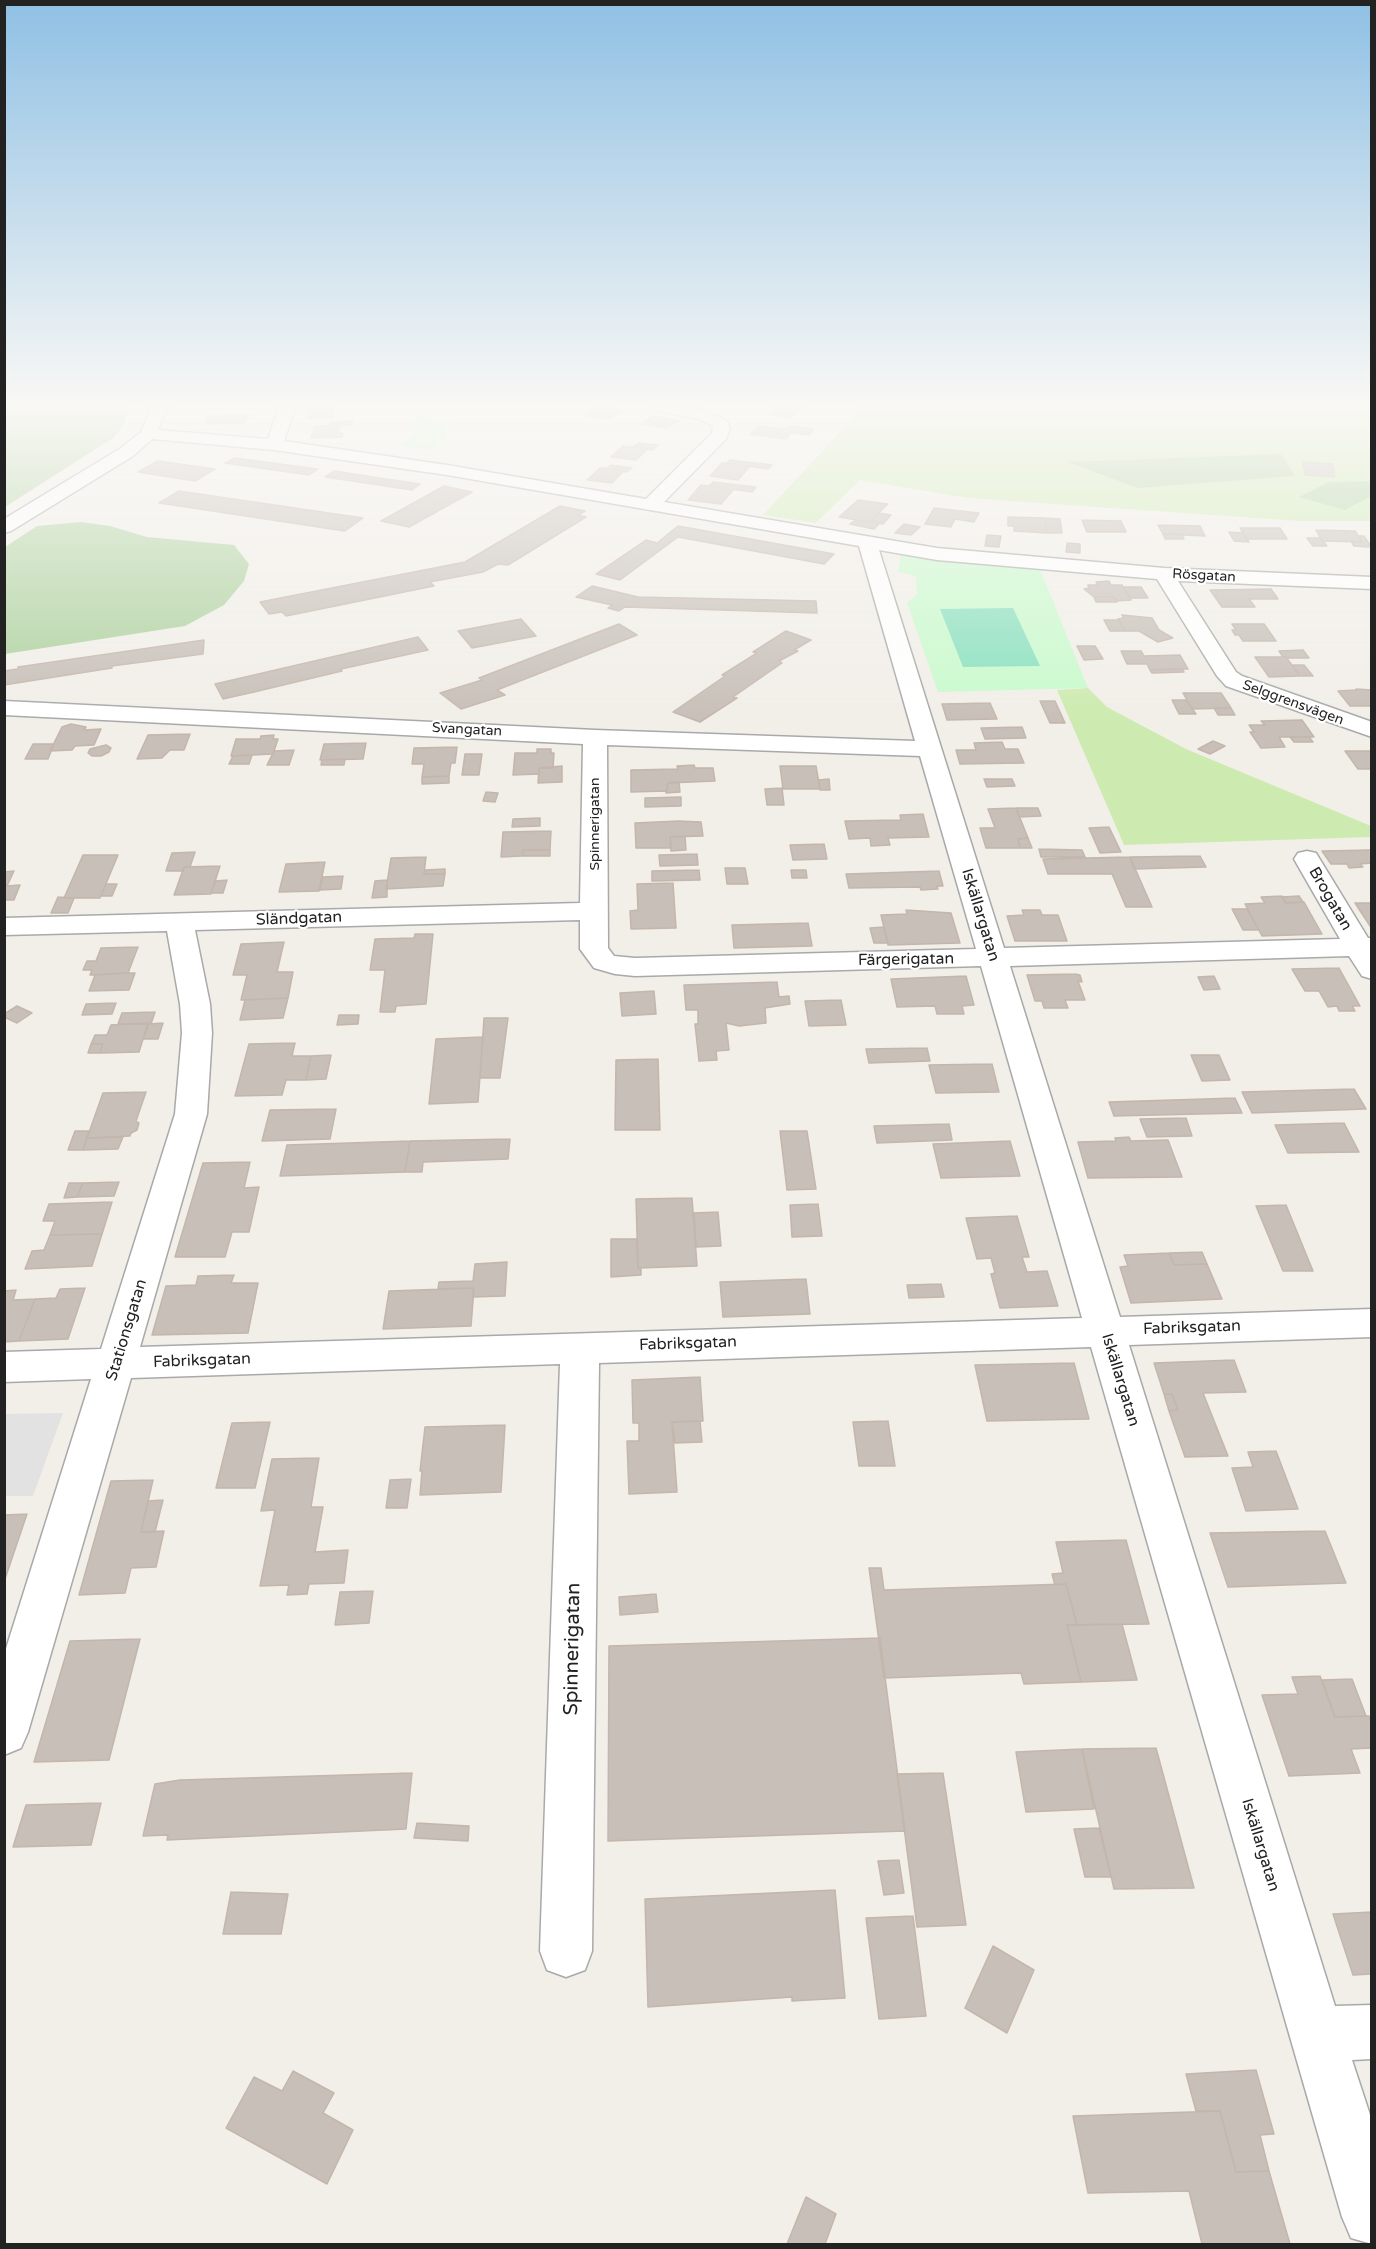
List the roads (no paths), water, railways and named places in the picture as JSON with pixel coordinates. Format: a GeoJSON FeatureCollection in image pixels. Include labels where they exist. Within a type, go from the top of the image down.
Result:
{"type":"FeatureCollection","features":[{"type":"Feature","properties":{"kind":"street"},"geometry":{"type":"LineString","coordinates":[[4,527],[29,512]]}},
{"type":"Feature","properties":{"kind":"street","name":"Rösgatan"},"geometry":{"type":"LineString","coordinates":[[689,512],[867,544],[937,554],[1164,574],[1371,583]]}},
{"type":"Feature","properties":{"kind":"street","name":"Iskällargatan"},"geometry":{"type":"LineString","coordinates":[[867,544],[1371,2217]]}},
{"type":"Feature","properties":{"kind":"street","name":"Selggrensvägen"},"geometry":{"type":"LineString","coordinates":[[1164,574],[1228,676],[1234,681],[1371,730]]}},
{"type":"Feature","properties":{"kind":"street","name":"Svangatan"},"geometry":{"type":"LineString","coordinates":[[4,708],[595,737],[930,749]]}},
{"type":"Feature","properties":{"kind":"street","name":"Spinnerigatan"},"geometry":{"type":"LineString","coordinates":[[594,911],[595,737]]}},
{"type":"Feature","properties":{"kind":"street","name":"Brogatan"},"geometry":{"type":"LineString","coordinates":[[1307,859],[1367,955]]}},
{"type":"Feature","properties":{"kind":"street","name":"Sländgatan"},"geometry":{"type":"LineString","coordinates":[[4,927],[594,911]]}},
{"type":"Feature","properties":{"kind":"street","name":"Färgerigatan"},"geometry":{"type":"LineString","coordinates":[[594,911],[594,949],[604,962],[635,967],[993,958],[1367,955]]}},
{"type":"Feature","properties":{"kind":"street","name":"Stationsgatan"},"geometry":{"type":"LineString","coordinates":[[4,1732],[191,1114],[197,1033],[195,1004],[178,922]]}},
{"type":"Feature","properties":{"kind":"street","name":"Fabriksgatan"},"geometry":{"type":"LineString","coordinates":[[4,1367],[1371,1323]]}},
{"type":"Feature","properties":{"kind":"street","name":"Spinnerigatan"},"geometry":{"type":"LineString","coordinates":[[566,1951],[580,1348]]}},
{"type":"Feature","properties":{"kind":"street"},"geometry":{"type":"LineString","coordinates":[[1317,2034],[1371,2032]]}}]}
